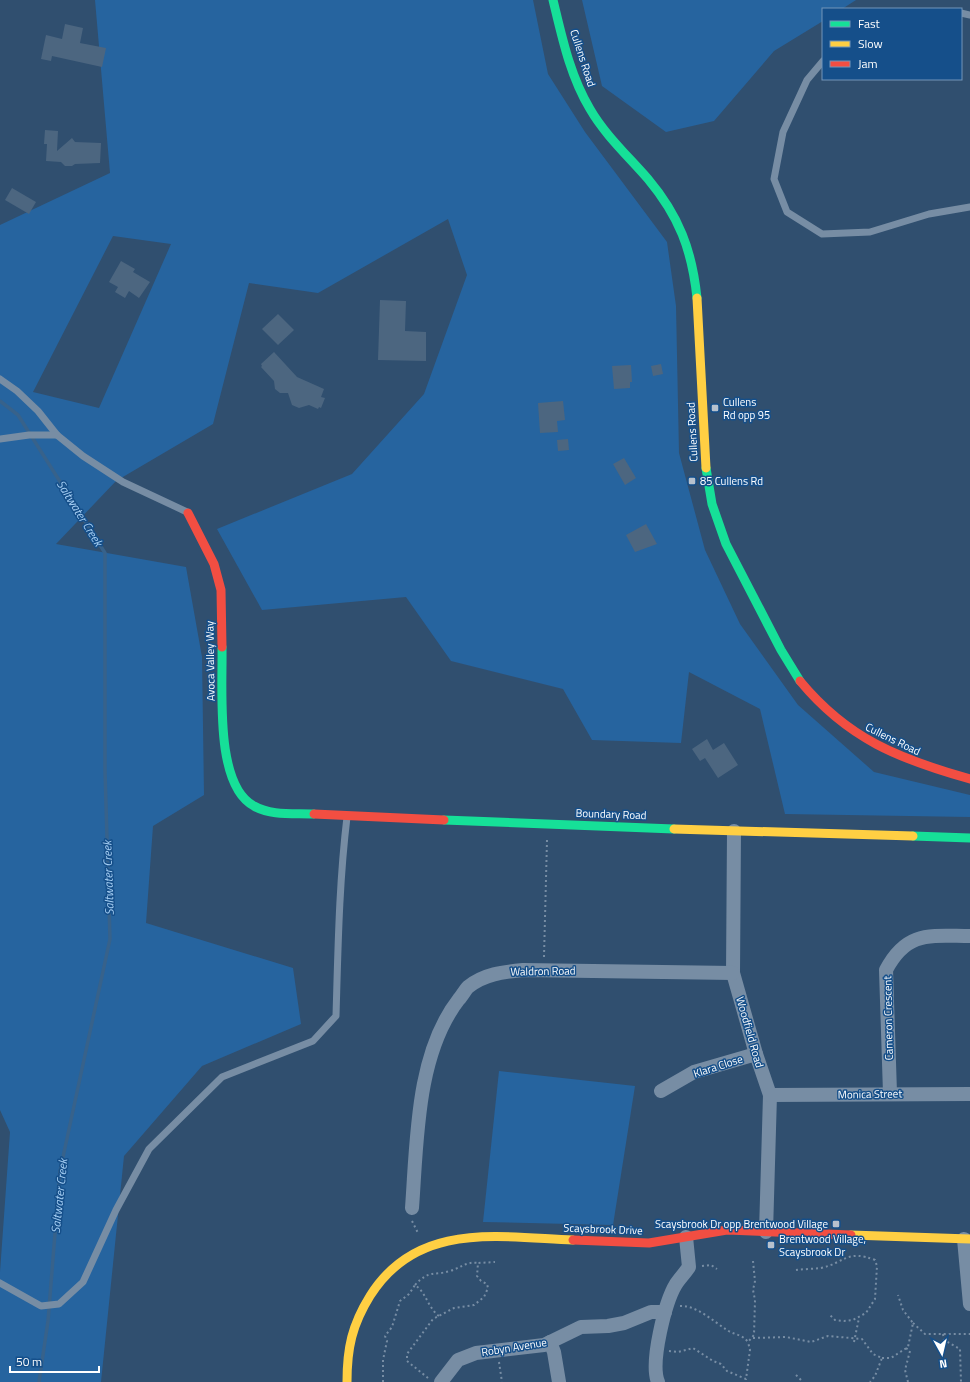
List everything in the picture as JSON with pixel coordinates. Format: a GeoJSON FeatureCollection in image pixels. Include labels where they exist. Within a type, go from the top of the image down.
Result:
{"type":"FeatureCollection","features":[{"type":"Feature","properties":{"kind":"street","name":"Cullens Road"},"geometry":{"type":"LineString","coordinates":[[553,0],[571,68],[582,96],[599,123],[662,195],[676,217],[686,240],[695,277],[706,466],[712,507],[726,546],[797,677],[820,703],[845,727],[875,746],[920,765],[970,779]]}},
{"type":"Feature","properties":{"kind":"street","name":"Avoca Valley Way"},"geometry":{"type":"LineString","coordinates":[[188,513],[214,564],[220,590],[224,751],[234,782],[241,796],[253,806]]}},
{"type":"Feature","properties":{"kind":"street","name":"Boundary Road"},"geometry":{"type":"LineString","coordinates":[[253,806],[268,812],[347,816],[734,831],[970,838]]}},
{"type":"Feature","properties":{"kind":"street","name":"Woodfield Road"},"geometry":{"type":"LineString","coordinates":[[734,831],[734,973],[756,1054],[770,1095],[766,1232]]}},
{"type":"Feature","properties":{"kind":"street","name":"Cameron Crescent"},"geometry":{"type":"LineString","coordinates":[[890,1094],[886,970],[892,959],[906,944],[923,936],[970,936]]}},
{"type":"Feature","properties":{"kind":"street","name":"Waldron Road"},"geometry":{"type":"LineString","coordinates":[[412,1208],[421,1095],[433,1052],[447,1015],[468,988],[494,973],[523,970],[734,973]]}},
{"type":"Feature","properties":{"kind":"street","name":"Klara Close"},"geometry":{"type":"LineString","coordinates":[[661,1091],[694,1072],[756,1054]]}},
{"type":"Feature","properties":{"kind":"street","name":"Monica Street"},"geometry":{"type":"LineString","coordinates":[[770,1095],[970,1094]]}},
{"type":"Feature","properties":{"kind":"street","name":"Scaysbrook Drive"},"geometry":{"type":"LineString","coordinates":[[347,1382],[347,1355],[351,1339],[356,1323],[371,1295],[390,1271],[410,1255],[424,1247],[452,1238],[475,1236],[649,1243],[668,1241],[708,1231],[967,1239]]}},
{"type":"Feature","properties":{"kind":"street"},"geometry":{"type":"LineString","coordinates":[[658,1382],[655,1358],[665,1312],[676,1285],[689,1267],[686,1237]]}},
{"type":"Feature","properties":{"kind":"street"},"geometry":{"type":"LineString","coordinates":[[967,1239],[970,1304]]}},
{"type":"Feature","properties":{"kind":"street","name":"Robyn Avenue"},"geometry":{"type":"LineString","coordinates":[[436,1381],[458,1360],[476,1354],[544,1345],[581,1327],[608,1326],[624,1323],[651,1312],[665,1312]]}},
{"type":"Feature","properties":{"kind":"street"},"geometry":{"type":"LineString","coordinates":[[550,1342],[554,1352],[558,1382]]}},
{"type":"Feature","properties":{"kind":"lane"},"geometry":{"type":"LineString","coordinates":[[822,62],[807,80],[783,132],[774,179],[787,212],[822,234],[870,232],[929,214],[970,206]]}},
{"type":"Feature","properties":{"kind":"lane"},"geometry":{"type":"LineString","coordinates":[[0,379],[17,391],[38,411],[57,435],[123,482],[188,513]]}},
{"type":"Feature","properties":{"kind":"lane"},"geometry":{"type":"LineString","coordinates":[[0,439],[29,434],[57,435]]}},
{"type":"Feature","properties":{"kind":"lane"},"geometry":{"type":"LineString","coordinates":[[0,1283],[41,1306],[59,1304],[83,1282],[116,1210],[149,1149],[222,1077],[314,1042],[336,1016],[338,916],[341,865],[347,816]]}},
{"type":"Feature","properties":{"kind":"path"},"geometry":{"type":"LineString","coordinates":[[544,970],[547,837]]}},
{"type":"Feature","properties":{"kind":"path"},"geometry":{"type":"LineString","coordinates":[[412,1208],[412,1221],[424,1247]]}},
{"type":"Feature","properties":{"kind":"path"},"geometry":{"type":"LineString","coordinates":[[796,1270],[823,1268],[851,1256],[866,1256],[875,1260],[877,1266],[875,1299],[866,1313],[859,1318],[844,1321],[835,1320],[830,1315]]}},
{"type":"Feature","properties":{"kind":"path"},"geometry":{"type":"LineString","coordinates":[[753,1261],[755,1281],[753,1290],[756,1305],[753,1338]]}},
{"type":"Feature","properties":{"kind":"path"},"geometry":{"type":"LineString","coordinates":[[383,1382],[383,1360],[386,1341],[385,1336],[392,1327],[400,1301],[409,1294],[415,1285],[429,1274],[450,1271],[468,1263],[495,1262]]}},
{"type":"Feature","properties":{"kind":"path"},"geometry":{"type":"LineString","coordinates":[[436,1381],[424,1376],[420,1370],[411,1365],[406,1358],[430,1324],[439,1316],[454,1308],[474,1305],[484,1297],[488,1288],[487,1284],[481,1281],[477,1276],[478,1263]]}},
{"type":"Feature","properties":{"kind":"path"},"geometry":{"type":"LineString","coordinates":[[689,1267],[706,1265],[717,1269]]}},
{"type":"Feature","properties":{"kind":"path"},"geometry":{"type":"LineString","coordinates":[[415,1285],[420,1290],[430,1307],[439,1316]]}},
{"type":"Feature","properties":{"kind":"path"},"geometry":{"type":"LineString","coordinates":[[898,1295],[903,1310],[913,1323],[925,1334],[970,1334]]}},
{"type":"Feature","properties":{"kind":"path"},"geometry":{"type":"LineString","coordinates":[[657,1347],[678,1352],[693,1348],[713,1361],[721,1364],[727,1371],[746,1381],[750,1350],[748,1342],[740,1335],[727,1330],[691,1307],[680,1306]]}},
{"type":"Feature","properties":{"kind":"path"},"geometry":{"type":"LineString","coordinates":[[854,1342],[859,1318]]}},
{"type":"Feature","properties":{"kind":"path"},"geometry":{"type":"LineString","coordinates":[[748,1342],[753,1338],[786,1337],[811,1342],[828,1336],[852,1337],[862,1339],[874,1354],[882,1358],[891,1358],[906,1348],[913,1323]]}},
{"type":"Feature","properties":{"kind":"path"},"geometry":{"type":"LineString","coordinates":[[943,1334],[944,1340],[960,1349],[961,1382]]}},
{"type":"Feature","properties":{"kind":"path"},"geometry":{"type":"LineString","coordinates":[[906,1348],[910,1351],[905,1370],[908,1382]]}},
{"type":"Feature","properties":{"kind":"path"},"geometry":{"type":"LineString","coordinates":[[497,1351],[502,1382]]}},
{"type":"Feature","properties":{"kind":"path"},"geometry":{"type":"LineString","coordinates":[[870,1382],[875,1376],[882,1358]]}},
{"type":"Feature","properties":{"kind":"path"},"geometry":{"type":"LineString","coordinates":[[796,1375],[803,1382]]}},
{"type":"Feature","properties":{"kind":"shaded area"},"geometry":{"type":"Polygon","coordinates":[[[95,0],[533,0],[548,74],[585,132],[667,242],[676,306],[679,453],[705,550],[740,624],[798,705],[874,772],[970,795],[970,817],[785,814],[760,709],[689,672],[681,743],[592,740],[563,689],[451,661],[406,597],[262,610],[217,529],[352,474],[424,394],[467,275],[448,219],[318,293],[249,283],[213,424],[116,481],[56,544],[186,567],[202,657],[204,795],[153,826],[146,923],[293,968],[301,1024],[202,1066],[124,1156],[101,1382],[0,1382],[0,1272],[10,1132],[0,1110],[0,225],[110,173],[95,0]],[[113,236],[33,392],[99,408],[171,244],[113,236]]]}},
{"type":"Feature","properties":{"kind":"shaded area"},"geometry":{"type":"Polygon","coordinates":[[[582,0],[856,0],[844,8],[822,8],[822,22],[774,51],[714,121],[666,132],[602,86],[582,0]]]}},
{"type":"Feature","properties":{"kind":"shaded area"},"geometry":{"type":"Polygon","coordinates":[[[499,1071],[635,1086],[613,1225],[483,1222],[499,1071]]]}},
{"type":"Feature","properties":{"kind":"building"},"geometry":{"type":"Polygon","coordinates":[[[65,24],[83,28],[80,43],[106,48],[102,67],[52,56],[51,61],[41,59],[46,35],[62,39],[65,24]]]}},
{"type":"Feature","properties":{"kind":"building"},"geometry":{"type":"Polygon","coordinates":[[[45,130],[58,131],[57,151],[72,138],[75,142],[101,143],[100,163],[65,166],[61,162],[46,161],[47,144],[44,144],[45,130]]]}},
{"type":"Feature","properties":{"kind":"building"},"geometry":{"type":"Polygon","coordinates":[[[12,188],[36,202],[29,214],[5,200],[12,188]]]}},
{"type":"Feature","properties":{"kind":"building"},"geometry":{"type":"Polygon","coordinates":[[[121,261],[135,269],[133,272],[150,282],[139,298],[129,291],[125,298],[115,292],[118,287],[109,282],[121,261]]]}},
{"type":"Feature","properties":{"kind":"building"},"geometry":{"type":"Polygon","coordinates":[[[380,300],[406,301],[405,331],[426,332],[426,361],[378,360],[380,300]]]}},
{"type":"Feature","properties":{"kind":"building"},"geometry":{"type":"Polygon","coordinates":[[[278,314],[294,330],[278,345],[262,329],[278,314]]]}},
{"type":"Feature","properties":{"kind":"building"},"geometry":{"type":"Polygon","coordinates":[[[274,352],[297,377],[324,389],[321,397],[325,398],[321,408],[319,407],[318,409],[309,405],[299,408],[292,405],[288,393],[280,393],[275,389],[274,381],[261,367],[261,364],[274,352]]]}},
{"type":"Feature","properties":{"kind":"building"},"geometry":{"type":"Polygon","coordinates":[[[661,364],[663,374],[653,376],[651,366],[661,364]]]}},
{"type":"Feature","properties":{"kind":"building"},"geometry":{"type":"Polygon","coordinates":[[[631,365],[632,382],[630,382],[630,388],[614,389],[612,366],[631,365]]]}},
{"type":"Feature","properties":{"kind":"building"},"geometry":{"type":"Polygon","coordinates":[[[563,401],[565,420],[557,421],[558,432],[540,433],[538,403],[563,401]]]}},
{"type":"Feature","properties":{"kind":"building"},"geometry":{"type":"Polygon","coordinates":[[[568,439],[569,450],[558,451],[557,440],[568,439]]]}},
{"type":"Feature","properties":{"kind":"building"},"geometry":{"type":"Polygon","coordinates":[[[624,458],[636,478],[625,485],[613,464],[624,458]]]}},
{"type":"Feature","properties":{"kind":"building"},"geometry":{"type":"Polygon","coordinates":[[[646,524],[657,544],[635,552],[626,535],[646,524]]]}},
{"type":"Feature","properties":{"kind":"building"},"geometry":{"type":"Polygon","coordinates":[[[707,739],[713,750],[724,743],[738,765],[718,778],[705,758],[700,761],[692,749],[707,739]]]}},
{"type":"Feature","properties":{"kind":"waterway","name":"Saltwater Creek"},"geometry":{"type":"LineString","coordinates":[[0,401],[18,415],[105,553],[105,771],[110,939],[60,1171],[48,1321],[39,1382]]}},
{"type":"Feature","properties":{"kind":"traffic: fast"},"geometry":{"type":"LineString","coordinates":[[553,0],[567,56],[577,83],[590,109],[603,128],[659,193],[676,220],[692,264],[697,298]]}},
{"type":"Feature","properties":{"kind":"traffic: fast"},"geometry":{"type":"LineString","coordinates":[[706,468],[712,504],[726,544],[781,650],[800,681]]}},
{"type":"Feature","properties":{"kind":"traffic: fast"},"geometry":{"type":"LineString","coordinates":[[222,647],[223,734],[232,778],[241,795],[254,806],[275,813],[314,814]]}},
{"type":"Feature","properties":{"kind":"traffic: fast"},"geometry":{"type":"LineString","coordinates":[[444,820],[674,829]]}},
{"type":"Feature","properties":{"kind":"traffic: fast"},"geometry":{"type":"LineString","coordinates":[[913,836],[970,838]]}},
{"type":"Feature","properties":{"kind":"traffic: slow"},"geometry":{"type":"LineString","coordinates":[[697,298],[706,468]]}},
{"type":"Feature","properties":{"kind":"traffic: slow"},"geometry":{"type":"LineString","coordinates":[[674,829],[913,836]]}},
{"type":"Feature","properties":{"kind":"traffic: slow"},"geometry":{"type":"LineString","coordinates":[[851,1235],[970,1239]]}},
{"type":"Feature","properties":{"kind":"traffic: slow"},"geometry":{"type":"LineString","coordinates":[[347,1382],[348,1358],[352,1337],[364,1307],[370,1296],[389,1272],[411,1255],[435,1245],[461,1239],[516,1237],[573,1240]]}},
{"type":"Feature","properties":{"kind":"traffic: jam"},"geometry":{"type":"LineString","coordinates":[[188,513],[214,564],[221,590],[222,647]]}},
{"type":"Feature","properties":{"kind":"traffic: jam"},"geometry":{"type":"LineString","coordinates":[[800,681],[818,701],[837,718],[876,744],[920,763],[970,779]]}},
{"type":"Feature","properties":{"kind":"traffic: jam"},"geometry":{"type":"LineString","coordinates":[[314,814],[444,820]]}},
{"type":"Feature","properties":{"kind":"traffic: jam"},"geometry":{"type":"LineString","coordinates":[[573,1240],[649,1243],[727,1230],[851,1235]]}},
{"type":"Feature","properties":{"kind":"place","name":"Cullens Rd opp 95"},"geometry":{"type":"Point","coordinates":[715,408]}},
{"type":"Feature","properties":{"kind":"place","name":"85 Cullens Rd"},"geometry":{"type":"Point","coordinates":[692,481]}},
{"type":"Feature","properties":{"kind":"place","name":"Scaysbrook Dr opp Brentwood Village"},"geometry":{"type":"Point","coordinates":[836,1224]}},
{"type":"Feature","properties":{"kind":"place","name":"Brentwood Village, Scaysbrook Dr"},"geometry":{"type":"Point","coordinates":[771,1245]}}]}
